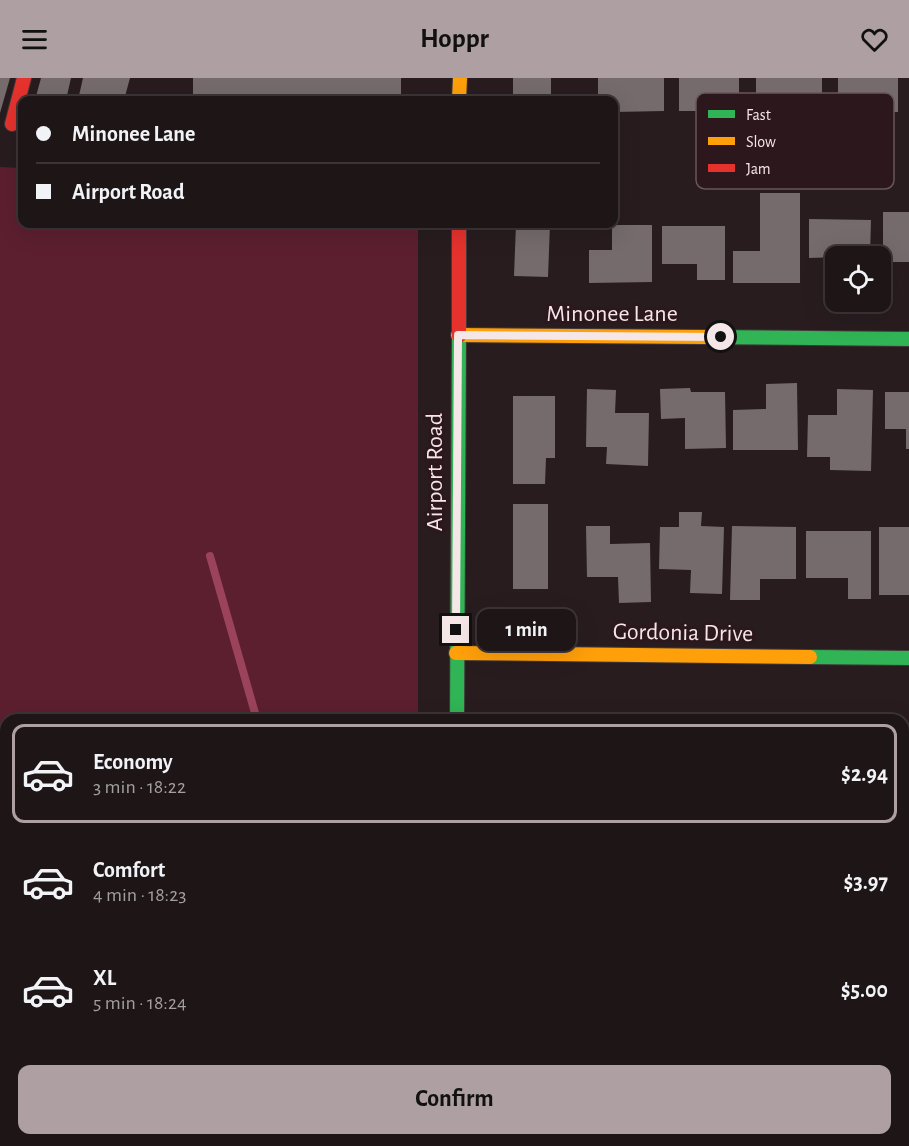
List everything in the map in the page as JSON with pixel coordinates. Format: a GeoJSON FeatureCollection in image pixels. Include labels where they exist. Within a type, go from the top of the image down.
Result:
{"type":"FeatureCollection","features":[{"type":"Feature","properties":{"kind":"street"},"geometry":{"type":"LineString","coordinates":[[19,96],[24,78]]}},
{"type":"Feature","properties":{"kind":"street"},"geometry":{"type":"LineString","coordinates":[[459,96],[460,78]]}},
{"type":"Feature","properties":{"kind":"street"},"geometry":{"type":"LineString","coordinates":[[12,124],[18,101]]}},
{"type":"Feature","properties":{"kind":"street","name":"Airport Road"},"geometry":{"type":"LineString","coordinates":[[457,714],[459,228]]}},
{"type":"Feature","properties":{"kind":"street","name":"Minonee Lane"},"geometry":{"type":"LineString","coordinates":[[458,335],[909,339]]}},
{"type":"Feature","properties":{"kind":"street","name":"Gordonia Drive"},"geometry":{"type":"LineString","coordinates":[[456,653],[909,658]]}},
{"type":"Feature","properties":{"kind":"shaded area"},"geometry":{"type":"Polygon","coordinates":[[[0,167],[18,168],[18,228],[418,228],[418,714],[0,714],[0,167]]]}},
{"type":"Feature","properties":{"kind":"building"},"geometry":{"type":"Polygon","coordinates":[[[0,78],[10,78],[0,113],[0,78]]]}},
{"type":"Feature","properties":{"kind":"building"},"geometry":{"type":"Polygon","coordinates":[[[41,78],[71,78],[67,96],[36,96],[41,78]]]}},
{"type":"Feature","properties":{"kind":"building"},"geometry":{"type":"Polygon","coordinates":[[[83,78],[130,78],[125,96],[79,96],[83,78]]]}},
{"type":"Feature","properties":{"kind":"building"},"geometry":{"type":"Polygon","coordinates":[[[193,78],[401,78],[401,96],[193,96],[193,78]]]}},
{"type":"Feature","properties":{"kind":"building"},"geometry":{"type":"Polygon","coordinates":[[[513,78],[551,78],[551,96],[513,96],[513,78]]]}},
{"type":"Feature","properties":{"kind":"building"},"geometry":{"type":"Polygon","coordinates":[[[598,78],[664,78],[664,111],[618,112],[618,96],[598,96],[598,78]]]}},
{"type":"Feature","properties":{"kind":"building"},"geometry":{"type":"Polygon","coordinates":[[[679,78],[739,78],[739,93],[696,93],[696,111],[679,111],[679,78]]]}},
{"type":"Feature","properties":{"kind":"building"},"geometry":{"type":"Polygon","coordinates":[[[756,78],[822,78],[822,93],[756,93],[756,78]]]}},
{"type":"Feature","properties":{"kind":"building"},"geometry":{"type":"Polygon","coordinates":[[[838,78],[898,78],[898,112],[894,112],[894,93],[838,93],[838,78]]]}},
{"type":"Feature","properties":{"kind":"building"},"geometry":{"type":"Polygon","coordinates":[[[760,193],[800,193],[800,283],[733,283],[733,251],[760,251],[760,193]]]}},
{"type":"Feature","properties":{"kind":"building"},"geometry":{"type":"Polygon","coordinates":[[[883,212],[909,212],[909,262],[891,262],[891,246],[883,246],[883,212]]]}},
{"type":"Feature","properties":{"kind":"building"},"geometry":{"type":"Polygon","coordinates":[[[809,219],[871,220],[870,246],[825,246],[825,257],[809,258],[809,219]]]}},
{"type":"Feature","properties":{"kind":"building"},"geometry":{"type":"Polygon","coordinates":[[[618,225],[652,225],[652,282],[589,283],[589,250],[612,250],[612,228],[618,228],[618,225]]]}},
{"type":"Feature","properties":{"kind":"building"},"geometry":{"type":"Polygon","coordinates":[[[662,226],[725,226],[725,280],[697,280],[697,264],[662,264],[662,226]]]}},
{"type":"Feature","properties":{"kind":"building"},"geometry":{"type":"Polygon","coordinates":[[[516,228],[550,228],[548,277],[514,276],[516,228]]]}},
{"type":"Feature","properties":{"kind":"building"},"geometry":{"type":"Polygon","coordinates":[[[797,383],[798,450],[733,450],[733,410],[766,409],[766,384],[797,383]]]}},
{"type":"Feature","properties":{"kind":"building"},"geometry":{"type":"Polygon","coordinates":[[[690,388],[691,392],[725,392],[726,448],[685,449],[685,418],[661,419],[660,389],[690,388]]]}},
{"type":"Feature","properties":{"kind":"building"},"geometry":{"type":"Polygon","coordinates":[[[587,389],[616,390],[615,413],[649,413],[648,466],[606,464],[607,447],[586,447],[587,389]]]}},
{"type":"Feature","properties":{"kind":"building"},"geometry":{"type":"Polygon","coordinates":[[[837,389],[873,390],[871,471],[830,470],[830,457],[807,457],[808,415],[837,415],[837,389]]]}},
{"type":"Feature","properties":{"kind":"building"},"geometry":{"type":"Polygon","coordinates":[[[885,392],[909,392],[909,449],[906,449],[906,429],[885,429],[885,392]]]}},
{"type":"Feature","properties":{"kind":"building"},"geometry":{"type":"Polygon","coordinates":[[[513,396],[555,396],[555,458],[546,458],[545,484],[513,484],[513,396]]]}},
{"type":"Feature","properties":{"kind":"building"},"geometry":{"type":"Polygon","coordinates":[[[513,504],[548,504],[548,589],[513,589],[513,504]]]}},
{"type":"Feature","properties":{"kind":"building"},"geometry":{"type":"Polygon","coordinates":[[[679,512],[702,512],[701,526],[724,527],[722,594],[690,593],[691,570],[659,569],[660,527],[679,527],[679,512]]]}},
{"type":"Feature","properties":{"kind":"building"},"geometry":{"type":"Polygon","coordinates":[[[586,526],[610,526],[610,544],[650,543],[651,602],[619,603],[618,577],[587,577],[586,526]]]}},
{"type":"Feature","properties":{"kind":"building"},"geometry":{"type":"Polygon","coordinates":[[[732,526],[796,527],[796,579],[760,579],[760,600],[730,600],[732,526]]]}},
{"type":"Feature","properties":{"kind":"building"},"geometry":{"type":"Polygon","coordinates":[[[879,527],[909,527],[909,595],[879,595],[879,527]]]}},
{"type":"Feature","properties":{"kind":"building"},"geometry":{"type":"Polygon","coordinates":[[[806,531],[871,531],[871,599],[848,599],[848,578],[806,578],[806,531]]]}},
{"type":"Feature","properties":{"kind":"building"},"geometry":{"type":"Polygon","coordinates":[[[657,712],[695,712],[695,714],[657,714],[657,712]]]}},
{"type":"Feature","properties":{"kind":"waterway"},"geometry":{"type":"LineString","coordinates":[[210,556],[255,714]]}},
{"type":"Feature","properties":{"kind":"traffic: fast"},"geometry":{"type":"LineString","coordinates":[[457,714],[459,336]]}},
{"type":"Feature","properties":{"kind":"traffic: fast"},"geometry":{"type":"LineString","coordinates":[[705,337],[909,339]]}},
{"type":"Feature","properties":{"kind":"traffic: fast"},"geometry":{"type":"LineString","coordinates":[[810,657],[909,658]]}},
{"type":"Feature","properties":{"kind":"traffic: slow"},"geometry":{"type":"LineString","coordinates":[[459,96],[460,78]]}},
{"type":"Feature","properties":{"kind":"traffic: slow"},"geometry":{"type":"LineString","coordinates":[[458,335],[705,337]]}},
{"type":"Feature","properties":{"kind":"traffic: slow"},"geometry":{"type":"LineString","coordinates":[[456,653],[810,657]]}},
{"type":"Feature","properties":{"kind":"traffic: jam"},"geometry":{"type":"LineString","coordinates":[[19,96],[24,78]]}},
{"type":"Feature","properties":{"kind":"traffic: jam"},"geometry":{"type":"LineString","coordinates":[[12,124],[18,101]]}},
{"type":"Feature","properties":{"kind":"traffic: jam"},"geometry":{"type":"LineString","coordinates":[[459,228],[459,336]]}},
{"type":"Feature","properties":{"kind":"route"},"geometry":{"type":"LineString","coordinates":[[456,630],[458,335],[721,337]]}}]}
